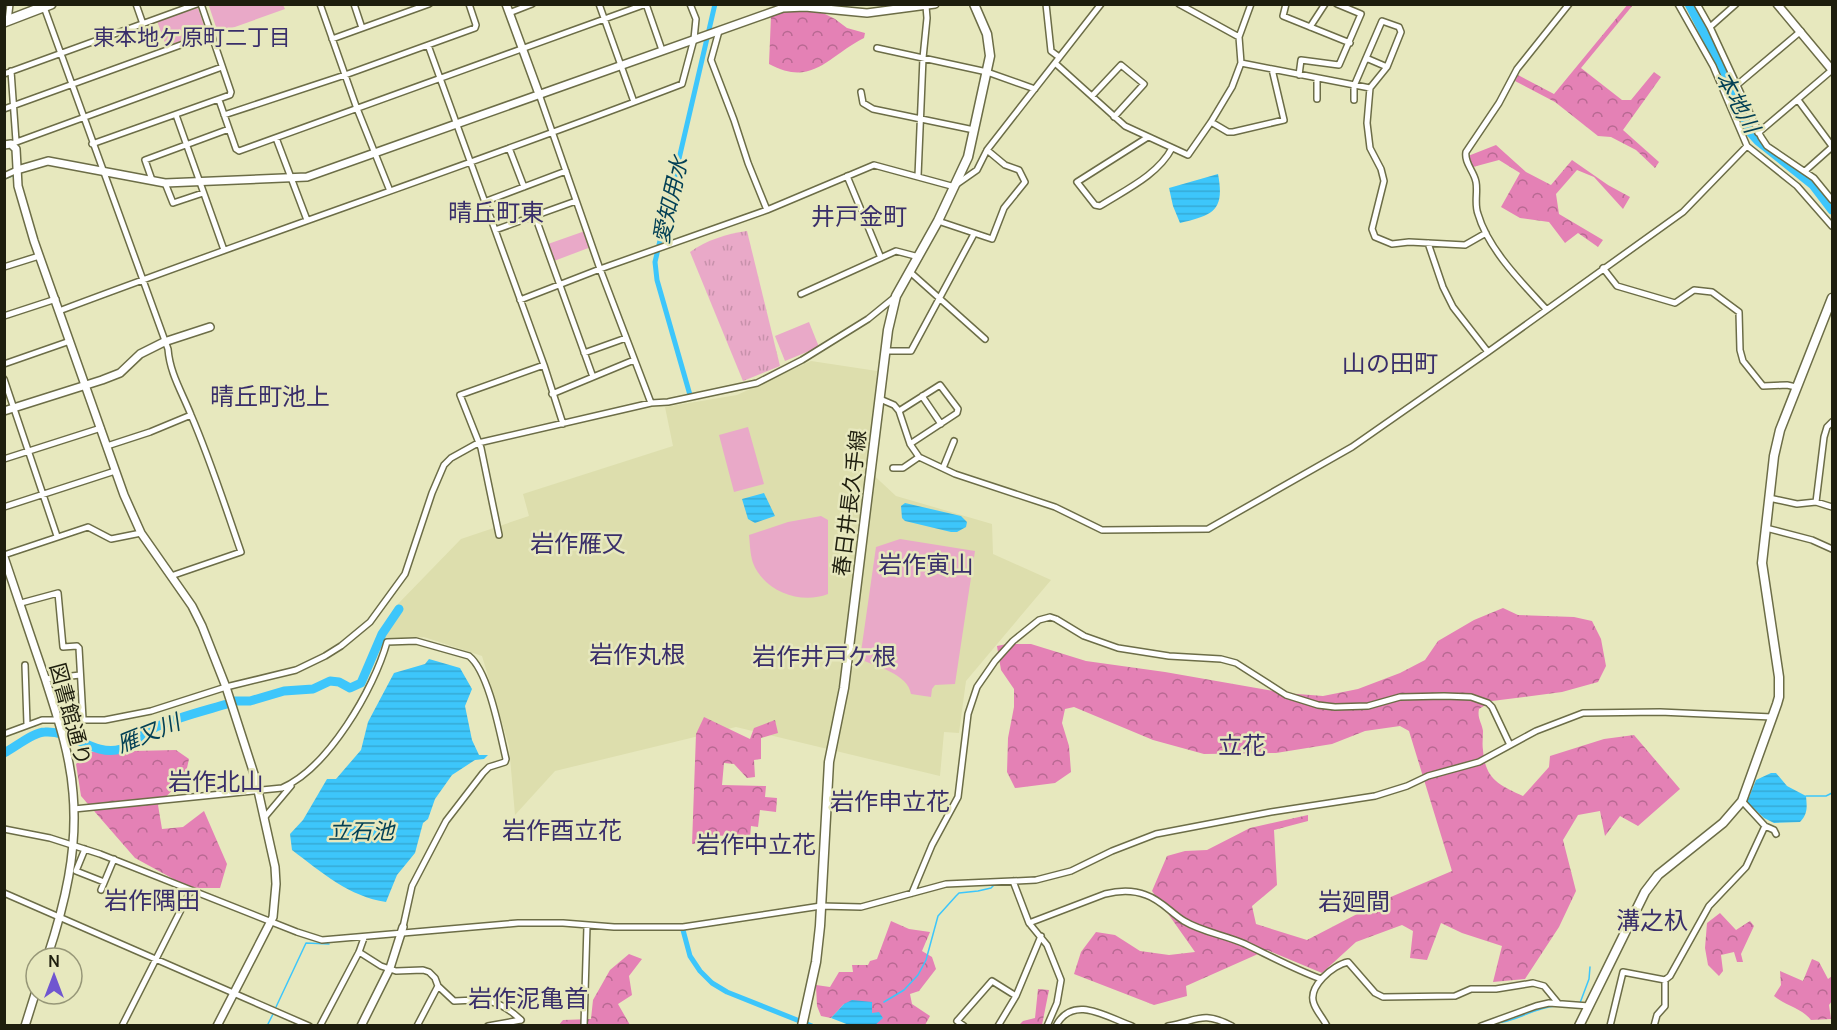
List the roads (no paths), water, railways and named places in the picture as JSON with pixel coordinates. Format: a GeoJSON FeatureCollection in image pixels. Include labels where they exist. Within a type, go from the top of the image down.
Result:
{"type":"FeatureCollection","features":[{"type":"Feature","properties":{"kind":"highway"},"geometry":{"type":"LineString","coordinates":[[6,21],[47,6]]}},
{"type":"Feature","properties":{"kind":"main road","name":"春日井長久手線"},"geometry":{"type":"LineString","coordinates":[[802,1026],[816,962],[830,762],[844,688],[888,330],[896,296],[919,258],[968,156],[990,56],[989,43],[974,4]]}},
{"type":"Feature","properties":{"kind":"main road"},"geometry":{"type":"LineString","coordinates":[[1579,1026],[1645,892],[1658,875],[1723,823],[1742,801],[1779,697],[1780,686],[1762,563],[1769,498],[1780,430],[1833,298]]}},
{"type":"Feature","properties":{"kind":"street"},"geometry":{"type":"LineString","coordinates":[[6,21],[9,4]]}},
{"type":"Feature","properties":{"kind":"street"},"geometry":{"type":"LineString","coordinates":[[136,4],[143,24]]}},
{"type":"Feature","properties":{"kind":"street"},"geometry":{"type":"LineString","coordinates":[[4,74],[199,4],[231,92],[230,95],[92,144]]}},
{"type":"Feature","properties":{"kind":"street"},"geometry":{"type":"LineString","coordinates":[[320,4],[390,190]]}},
{"type":"Feature","properties":{"kind":"street"},"geometry":{"type":"LineString","coordinates":[[354,4],[362,28]]}},
{"type":"Feature","properties":{"kind":"street"},"geometry":{"type":"LineString","coordinates":[[332,39],[429,4]]}},
{"type":"Feature","properties":{"kind":"street"},"geometry":{"type":"LineString","coordinates":[[224,115],[345,75],[475,28],[469,4]]}},
{"type":"Feature","properties":{"kind":"street"},"geometry":{"type":"LineString","coordinates":[[506,4],[600,269],[651,403]]}},
{"type":"Feature","properties":{"kind":"street"},"geometry":{"type":"LineString","coordinates":[[509,13],[532,4]]}},
{"type":"Feature","properties":{"kind":"street"},"geometry":{"type":"LineString","coordinates":[[599,4],[634,102]]}},
{"type":"Feature","properties":{"kind":"street"},"geometry":{"type":"LineString","coordinates":[[219,100],[236,149],[239,151],[646,4],[662,50]]}},
{"type":"Feature","properties":{"kind":"street"},"geometry":{"type":"LineString","coordinates":[[59,311],[682,84],[698,37],[696,19],[690,4]]}},
{"type":"Feature","properties":{"kind":"street"},"geometry":{"type":"LineString","coordinates":[[4,176],[48,161],[165,183],[307,177],[783,8],[805,7],[867,13],[935,4]]}},
{"type":"Feature","properties":{"kind":"street"},"geometry":{"type":"LineString","coordinates":[[1046,4],[1051,51],[1057,60],[1125,126],[1188,155],[1232,87],[1241,63],[1239,37],[1251,4]]}},
{"type":"Feature","properties":{"kind":"street"},"geometry":{"type":"LineString","coordinates":[[520,300],[767,210],[874,165],[955,186],[977,170],[987,150],[1101,4]]}},
{"type":"Feature","properties":{"kind":"street"},"geometry":{"type":"LineString","coordinates":[[1179,4],[1239,37]]}},
{"type":"Feature","properties":{"kind":"street"},"geometry":{"type":"LineString","coordinates":[[1286,4],[1283,16],[1350,43]]}},
{"type":"Feature","properties":{"kind":"street"},"geometry":{"type":"LineString","coordinates":[[1310,27],[1325,4]]}},
{"type":"Feature","properties":{"kind":"street"},"geometry":{"type":"LineString","coordinates":[[1299,75],[1301,60],[1339,65],[1361,14],[1337,4]]}},
{"type":"Feature","properties":{"kind":"street"},"geometry":{"type":"LineString","coordinates":[[1546,309],[1514,273],[1486,233],[1477,213],[1476,181],[1465,158],[1466,152],[1499,104],[1517,69],[1569,4]]}},
{"type":"Feature","properties":{"kind":"street"},"geometry":{"type":"LineString","coordinates":[[1678,4],[1713,66],[1747,146],[1797,186],[1833,226]]}},
{"type":"Feature","properties":{"kind":"street"},"geometry":{"type":"LineString","coordinates":[[1697,4],[1710,27],[1758,133],[1767,146],[1814,178],[1833,200]]}},
{"type":"Feature","properties":{"kind":"street"},"geometry":{"type":"LineString","coordinates":[[1710,27],[1736,4]]}},
{"type":"Feature","properties":{"kind":"street"},"geometry":{"type":"LineString","coordinates":[[1758,133],[1833,70],[1777,4]]}},
{"type":"Feature","properties":{"kind":"street"},"geometry":{"type":"LineString","coordinates":[[47,6],[60,54],[168,349],[169,366],[191,415],[241,552],[171,576]]}},
{"type":"Feature","properties":{"kind":"street"},"geometry":{"type":"LineString","coordinates":[[918,176],[926,6]]}},
{"type":"Feature","properties":{"kind":"street"},"geometry":{"type":"LineString","coordinates":[[1354,100],[1354,86],[1382,21],[1399,27],[1401,32],[1387,67],[1370,88],[1367,123],[1370,148],[1381,169],[1384,181],[1372,229],[1375,237],[1392,244],[1409,242],[1465,245],[1486,233]]}},
{"type":"Feature","properties":{"kind":"street"},"geometry":{"type":"LineString","coordinates":[[717,30],[711,60],[767,210]]}},
{"type":"Feature","properties":{"kind":"street"},"geometry":{"type":"LineString","coordinates":[[1737,85],[1801,31]]}},
{"type":"Feature","properties":{"kind":"street"},"geometry":{"type":"LineString","coordinates":[[4,109],[211,34]]}},
{"type":"Feature","properties":{"kind":"street"},"geometry":{"type":"LineString","coordinates":[[428,45],[563,424]]}},
{"type":"Feature","properties":{"kind":"street"},"geometry":{"type":"LineString","coordinates":[[877,48],[987,72],[1035,89]]}},
{"type":"Feature","properties":{"kind":"street"},"geometry":{"type":"LineString","coordinates":[[1366,58],[1387,67]]}},
{"type":"Feature","properties":{"kind":"street"},"geometry":{"type":"LineString","coordinates":[[1241,63],[1370,88]]}},
{"type":"Feature","properties":{"kind":"street"},"geometry":{"type":"LineString","coordinates":[[1092,96],[1120,65],[1144,84],[1114,117]]}},
{"type":"Feature","properties":{"kind":"street"},"geometry":{"type":"LineString","coordinates":[[11,143],[222,67]]}},
{"type":"Feature","properties":{"kind":"street"},"geometry":{"type":"LineString","coordinates":[[1211,122],[1228,132],[1233,132],[1284,120],[1272,69]]}},
{"type":"Feature","properties":{"kind":"street"},"geometry":{"type":"LineString","coordinates":[[12,71],[14,106],[11,143],[16,149],[18,186],[39,256],[133,518],[192,606],[226,687],[258,791],[275,867],[275,904],[270,921],[217,1026]]}},
{"type":"Feature","properties":{"kind":"street"},"geometry":{"type":"LineString","coordinates":[[1317,78],[1317,99]]}},
{"type":"Feature","properties":{"kind":"street"},"geometry":{"type":"LineString","coordinates":[[861,92],[863,104],[866,106],[974,130]]}},
{"type":"Feature","properties":{"kind":"street"},"geometry":{"type":"LineString","coordinates":[[1798,100],[1833,146],[1805,171]]}},
{"type":"Feature","properties":{"kind":"street"},"geometry":{"type":"LineString","coordinates":[[176,115],[224,250]]}},
{"type":"Feature","properties":{"kind":"street"},"geometry":{"type":"LineString","coordinates":[[152,180],[146,160],[229,129]]}},
{"type":"Feature","properties":{"kind":"street"},"geometry":{"type":"LineString","coordinates":[[1148,137],[1077,182],[1095,205],[1100,206],[1148,176],[1168,157],[1172,148]]}},
{"type":"Feature","properties":{"kind":"street"},"geometry":{"type":"LineString","coordinates":[[276,138],[307,220]]}},
{"type":"Feature","properties":{"kind":"street"},"geometry":{"type":"LineString","coordinates":[[880,399],[894,405],[899,411],[910,444],[919,457],[955,474],[1055,507],[1102,530],[1208,529],[1352,447],[1488,352],[1683,212],[1747,146]]}},
{"type":"Feature","properties":{"kind":"street"},"geometry":{"type":"LineString","coordinates":[[509,148],[524,187]]}},
{"type":"Feature","properties":{"kind":"street"},"geometry":{"type":"LineString","coordinates":[[938,221],[993,238],[1004,208],[1025,182],[1019,170],[1005,165],[987,150]]}},
{"type":"Feature","properties":{"kind":"street"},"geometry":{"type":"LineString","coordinates":[[484,202],[566,171]]}},
{"type":"Feature","properties":{"kind":"street"},"geometry":{"type":"LineString","coordinates":[[847,176],[881,258]]}},
{"type":"Feature","properties":{"kind":"street"},"geometry":{"type":"LineString","coordinates":[[165,183],[173,203],[203,193]]}},
{"type":"Feature","properties":{"kind":"street"},"geometry":{"type":"LineString","coordinates":[[495,231],[576,201]]}},
{"type":"Feature","properties":{"kind":"street"},"geometry":{"type":"LineString","coordinates":[[535,216],[593,377]]}},
{"type":"Feature","properties":{"kind":"street"},"geometry":{"type":"LineString","coordinates":[[886,351],[910,351],[974,234]]}},
{"type":"Feature","properties":{"kind":"street"},"geometry":{"type":"LineString","coordinates":[[1428,243],[1453,308],[1488,352]]}},
{"type":"Feature","properties":{"kind":"street"},"geometry":{"type":"LineString","coordinates":[[801,294],[896,251],[919,258]]}},
{"type":"Feature","properties":{"kind":"street"},"geometry":{"type":"LineString","coordinates":[[4,267],[39,256]]}},
{"type":"Feature","properties":{"kind":"street"},"geometry":{"type":"LineString","coordinates":[[1603,268],[1617,286],[1676,303],[1694,291],[1712,292],[1739,312],[1740,350],[1743,361],[1763,386],[1787,384],[1796,387]]}},
{"type":"Feature","properties":{"kind":"street"},"geometry":{"type":"LineString","coordinates":[[910,272],[985,339]]}},
{"type":"Feature","properties":{"kind":"street"},"geometry":{"type":"LineString","coordinates":[[4,734],[42,720],[105,720],[126,717],[226,687],[296,670],[325,656],[341,646],[382,607],[405,574],[444,465],[470,446],[651,403],[668,402],[757,383],[802,360],[868,319],[896,296]]}},
{"type":"Feature","properties":{"kind":"street"},"geometry":{"type":"LineString","coordinates":[[4,316],[56,299]]}},
{"type":"Feature","properties":{"kind":"street"},"geometry":{"type":"LineString","coordinates":[[4,411],[120,373],[140,354],[164,342],[210,327]]}},
{"type":"Feature","properties":{"kind":"street"},"geometry":{"type":"LineString","coordinates":[[584,353],[626,338]]}},
{"type":"Feature","properties":{"kind":"street"},"geometry":{"type":"LineString","coordinates":[[4,364],[70,341]]}},
{"type":"Feature","properties":{"kind":"street"},"geometry":{"type":"LineString","coordinates":[[552,394],[634,360]]}},
{"type":"Feature","properties":{"kind":"street"},"geometry":{"type":"LineString","coordinates":[[499,535],[478,443],[460,395],[543,365]]}},
{"type":"Feature","properties":{"kind":"street"},"geometry":{"type":"LineString","coordinates":[[4,378],[57,536]]}},
{"type":"Feature","properties":{"kind":"street"},"geometry":{"type":"LineString","coordinates":[[899,411],[940,385],[958,409],[957,413],[910,444]]}},
{"type":"Feature","properties":{"kind":"street"},"geometry":{"type":"LineString","coordinates":[[922,396],[941,424]]}},
{"type":"Feature","properties":{"kind":"street"},"geometry":{"type":"LineString","coordinates":[[107,446],[191,415]]}},
{"type":"Feature","properties":{"kind":"street"},"geometry":{"type":"LineString","coordinates":[[1816,502],[1824,436],[1827,427],[1833,422]]}},
{"type":"Feature","properties":{"kind":"street"},"geometry":{"type":"LineString","coordinates":[[4,459],[101,428]]}},
{"type":"Feature","properties":{"kind":"street"},"geometry":{"type":"LineString","coordinates":[[943,468],[954,441]]}},
{"type":"Feature","properties":{"kind":"street"},"geometry":{"type":"LineString","coordinates":[[893,468],[903,468],[919,457]]}},
{"type":"Feature","properties":{"kind":"street"},"geometry":{"type":"LineString","coordinates":[[4,507],[116,471]]}},
{"type":"Feature","properties":{"kind":"street"},"geometry":{"type":"LineString","coordinates":[[1769,498],[1797,504],[1816,502],[1833,507]]}},
{"type":"Feature","properties":{"kind":"street"},"geometry":{"type":"LineString","coordinates":[[4,556],[88,527],[111,539],[141,533]]}},
{"type":"Feature","properties":{"kind":"street"},"geometry":{"type":"LineString","coordinates":[[1766,528],[1812,540],[1833,549]]}},
{"type":"Feature","properties":{"kind":"street","name":"図書館通り"},"geometry":{"type":"LineString","coordinates":[[4,556],[62,729],[73,792],[73,845],[69,876],[51,946]]}},
{"type":"Feature","properties":{"kind":"street"},"geometry":{"type":"LineString","coordinates":[[21,603],[58,593],[63,647],[77,646],[79,648],[83,719]]}},
{"type":"Feature","properties":{"kind":"street"},"geometry":{"type":"LineString","coordinates":[[912,893],[932,845],[958,797],[968,714],[977,687],[994,661],[1013,640],[1039,620],[1050,617],[1056,618],[1100,643],[1118,648],[1168,656],[1221,658],[1236,663],[1286,695],[1318,705],[1368,706],[1400,697],[1471,697],[1488,703],[1492,707],[1510,745]]}},
{"type":"Feature","properties":{"kind":"street"},"geometry":{"type":"LineString","coordinates":[[264,818],[344,731],[368,688],[387,642],[416,641],[469,656],[476,662],[492,702],[506,759],[505,762],[489,767],[483,773],[446,821],[412,886],[402,931],[390,968],[361,1026]]}},
{"type":"Feature","properties":{"kind":"street"},"geometry":{"type":"LineString","coordinates":[[25,665],[27,724]]}},
{"type":"Feature","properties":{"kind":"street"},"geometry":{"type":"LineString","coordinates":[[45,680],[80,675]]}},
{"type":"Feature","properties":{"kind":"street"},"geometry":{"type":"LineString","coordinates":[[4,829],[36,834],[86,849],[314,939],[364,938],[402,931],[518,923],[677,928],[821,906],[861,907],[960,883],[1036,880],[1059,876],[1155,834],[1271,812],[1375,796],[1407,786],[1428,776],[1479,762],[1536,730],[1592,712],[1772,717]]}},
{"type":"Feature","properties":{"kind":"street"},"geometry":{"type":"LineString","coordinates":[[74,809],[258,791],[282,788],[294,783]]}},
{"type":"Feature","properties":{"kind":"street"},"geometry":{"type":"LineString","coordinates":[[1742,801],[1765,826],[1774,830],[1776,834]]}},
{"type":"Feature","properties":{"kind":"street"},"geometry":{"type":"LineString","coordinates":[[1610,1026],[1623,972],[1665,980],[1670,976],[1709,906],[1746,867],[1761,839],[1765,826]]}},
{"type":"Feature","properties":{"kind":"street"},"geometry":{"type":"LineString","coordinates":[[86,849],[76,871],[104,882]]}},
{"type":"Feature","properties":{"kind":"street"},"geometry":{"type":"LineString","coordinates":[[101,890],[114,859]]}},
{"type":"Feature","properties":{"kind":"street"},"geometry":{"type":"LineString","coordinates":[[1013,881],[1029,923],[1041,936],[1061,980],[1057,1003],[1047,1026]]}},
{"type":"Feature","properties":{"kind":"street"},"geometry":{"type":"LineString","coordinates":[[122,1026],[191,890]]}},
{"type":"Feature","properties":{"kind":"street"},"geometry":{"type":"LineString","coordinates":[[1029,923],[1105,894],[1136,892],[1146,894],[1164,904],[1184,921],[1196,927],[1245,944],[1289,967],[1321,979]]}},
{"type":"Feature","properties":{"kind":"street"},"geometry":{"type":"LineString","coordinates":[[4,893],[309,1026]]}},
{"type":"Feature","properties":{"kind":"street"},"geometry":{"type":"LineString","coordinates":[[584,1026],[587,926]]}},
{"type":"Feature","properties":{"kind":"street"},"geometry":{"type":"LineString","coordinates":[[998,1026],[1016,996],[1041,936]]}},
{"type":"Feature","properties":{"kind":"street"},"geometry":{"type":"LineString","coordinates":[[320,1026],[364,938]]}},
{"type":"Feature","properties":{"kind":"street"},"geometry":{"type":"LineString","coordinates":[[359,952],[381,966],[396,971],[423,970],[435,978],[438,986],[454,1001],[491,999],[515,1013],[521,1020],[488,1026]]}},
{"type":"Feature","properties":{"kind":"street"},"geometry":{"type":"LineString","coordinates":[[1326,1026],[1322,1014],[1313,1004],[1313,992],[1321,979],[1339,965],[1348,962],[1375,993],[1383,997],[1455,996],[1471,989],[1496,989],[1533,983],[1544,986],[1558,1003]]}},
{"type":"Feature","properties":{"kind":"street"},"geometry":{"type":"LineString","coordinates":[[1654,1026],[1657,1015],[1665,1006],[1665,980]]}},
{"type":"Feature","properties":{"kind":"street"},"geometry":{"type":"LineString","coordinates":[[964,1026],[957,1021],[992,981],[1016,996]]}},
{"type":"Feature","properties":{"kind":"street"},"geometry":{"type":"LineString","coordinates":[[417,1026],[438,986]]}},
{"type":"Feature","properties":{"kind":"street"},"geometry":{"type":"LineString","coordinates":[[1481,1026],[1536,1006],[1558,1003],[1589,1006]]}},
{"type":"Feature","properties":{"kind":"street"},"geometry":{"type":"LineString","coordinates":[[25,1026],[31,1006]]}},
{"type":"Feature","properties":{"kind":"street"},"geometry":{"type":"LineString","coordinates":[[1056,1026],[1061,1015],[1083,1009],[1092,1010],[1132,1026]]}},
{"type":"Feature","properties":{"kind":"street"},"geometry":{"type":"LineString","coordinates":[[1168,1026],[1199,1016],[1212,1017],[1232,1026]]}},
{"type":"Feature","properties":{"kind":"water"},"geometry":{"type":"Polygon","coordinates":[[[1218,174],[1220,196],[1218,204],[1208,214],[1180,223],[1169,188],[1218,174]]]}},
{"type":"Feature","properties":{"kind":"water"},"geometry":{"type":"Polygon","coordinates":[[[764,493],[775,516],[755,523],[748,519],[742,499],[764,493]]]}},
{"type":"Feature","properties":{"kind":"water"},"geometry":{"type":"Polygon","coordinates":[[[905,503],[961,516],[967,522],[966,527],[957,532],[951,532],[905,521],[902,518],[901,506],[905,503]]]}},
{"type":"Feature","properties":{"kind":"water","name":"立石池"},"geometry":{"type":"Polygon","coordinates":[[[429,659],[460,668],[472,689],[465,706],[472,740],[479,755],[488,755],[484,759],[475,760],[452,775],[435,799],[428,819],[423,823],[415,853],[397,875],[386,902],[360,895],[325,875],[292,850],[290,834],[303,820],[327,779],[336,779],[361,750],[368,722],[394,673],[425,664],[429,659]]]}},
{"type":"Feature","properties":{"kind":"water"},"geometry":{"type":"Polygon","coordinates":[[[1776,773],[1787,786],[1806,796],[1806,813],[1800,822],[1774,823],[1764,818],[1747,802],[1756,780],[1776,773]]]}},
{"type":"Feature","properties":{"kind":"water"},"geometry":{"type":"Polygon","coordinates":[[[852,1000],[872,1002],[872,1013],[879,1012],[883,1018],[874,1026],[849,1025],[831,1018],[844,1004],[852,1000]]]}},
{"type":"Feature","properties":{"kind":"waterway","name":"愛知用水"},"geometry":{"type":"LineString","coordinates":[[690,395],[657,280],[655,262],[715,4]]}},
{"type":"Feature","properties":{"kind":"waterway","name":"本地川"},"geometry":{"type":"LineString","coordinates":[[1689,4],[1731,86],[1749,131],[1758,141],[1813,185],[1832,210]]}},
{"type":"Feature","properties":{"kind":"waterway"},"geometry":{"type":"LineString","coordinates":[[4,179],[15,175]]}},
{"type":"Feature","properties":{"kind":"waterway","name":"雁又川"},"geometry":{"type":"LineString","coordinates":[[235,701],[250,701],[284,691],[313,689],[330,681],[339,682],[350,688],[361,683],[382,634],[399,609]]}},
{"type":"Feature","properties":{"kind":"waterway","name":"雁又川"},"geometry":{"type":"LineString","coordinates":[[4,753],[30,737],[45,732],[55,732],[92,747],[121,749],[164,723],[227,704]]}},
{"type":"Feature","properties":{"kind":"waterway"},"geometry":{"type":"LineString","coordinates":[[1806,796],[1826,796],[1832,793]]}},
{"type":"Feature","properties":{"kind":"waterway"},"geometry":{"type":"LineString","coordinates":[[884,1002],[904,990],[918,975],[926,960],[938,916],[956,896],[959,893],[991,888],[995,884]]}},
{"type":"Feature","properties":{"kind":"waterway","name":"愛知用水"},"geometry":{"type":"LineString","coordinates":[[683,930],[690,956],[712,983],[727,992],[812,1026]]}},
{"type":"Feature","properties":{"kind":"waterway"},"geometry":{"type":"LineString","coordinates":[[276,1007],[306,943],[329,944]]}},
{"type":"Feature","properties":{"kind":"waterway"},"geometry":{"type":"LineString","coordinates":[[1580,1003],[1589,979],[1590,967]]}},
{"type":"Feature","properties":{"kind":"waterway"},"geometry":{"type":"LineString","coordinates":[[1496,1023],[1556,1006]]}},
{"type":"Feature","properties":{"kind":"waterway"},"geometry":{"type":"LineString","coordinates":[[267,1026],[273,1014]]}},
{"type":"Feature","properties":{"kind":"district","name":"東本地ケ原町二丁目"},"geometry":{"type":"Point","coordinates":[192,37]}},
{"type":"Feature","properties":{"kind":"district","name":"晴丘町東"},"geometry":{"type":"Point","coordinates":[496,211]}},
{"type":"Feature","properties":{"kind":"district","name":"井戸金町"},"geometry":{"type":"Point","coordinates":[859,215]}},
{"type":"Feature","properties":{"kind":"district","name":"山の田町"},"geometry":{"type":"Point","coordinates":[1390,362]}},
{"type":"Feature","properties":{"kind":"district","name":"晴丘町池上"},"geometry":{"type":"Point","coordinates":[270,395]}},
{"type":"Feature","properties":{"kind":"district","name":"岩作雁又"},"geometry":{"type":"Point","coordinates":[578,542]}},
{"type":"Feature","properties":{"kind":"district","name":"岩作寅山"},"geometry":{"type":"Point","coordinates":[926,563]}},
{"type":"Feature","properties":{"kind":"district","name":"岩作丸根"},"geometry":{"type":"Point","coordinates":[637,653]}},
{"type":"Feature","properties":{"kind":"district","name":"岩作井戸ケ根"},"geometry":{"type":"Point","coordinates":[824,655]}},
{"type":"Feature","properties":{"kind":"district","name":"立花"},"geometry":{"type":"Point","coordinates":[1242,744]}},
{"type":"Feature","properties":{"kind":"district","name":"岩作北山"},"geometry":{"type":"Point","coordinates":[216,780]}},
{"type":"Feature","properties":{"kind":"district","name":"岩作申立花"},"geometry":{"type":"Point","coordinates":[890,800]}},
{"type":"Feature","properties":{"kind":"district","name":"岩作酉立花"},"geometry":{"type":"Point","coordinates":[562,829]}},
{"type":"Feature","properties":{"kind":"district","name":"岩作中立花"},"geometry":{"type":"Point","coordinates":[756,843]}},
{"type":"Feature","properties":{"kind":"district","name":"岩作隅田"},"geometry":{"type":"Point","coordinates":[152,899]}},
{"type":"Feature","properties":{"kind":"district","name":"岩廻間"},"geometry":{"type":"Point","coordinates":[1354,900]}},
{"type":"Feature","properties":{"kind":"district","name":"溝之杁"},"geometry":{"type":"Point","coordinates":[1652,919]}},
{"type":"Feature","properties":{"kind":"district","name":"岩作泥亀首"},"geometry":{"type":"Point","coordinates":[528,997]}}]}
